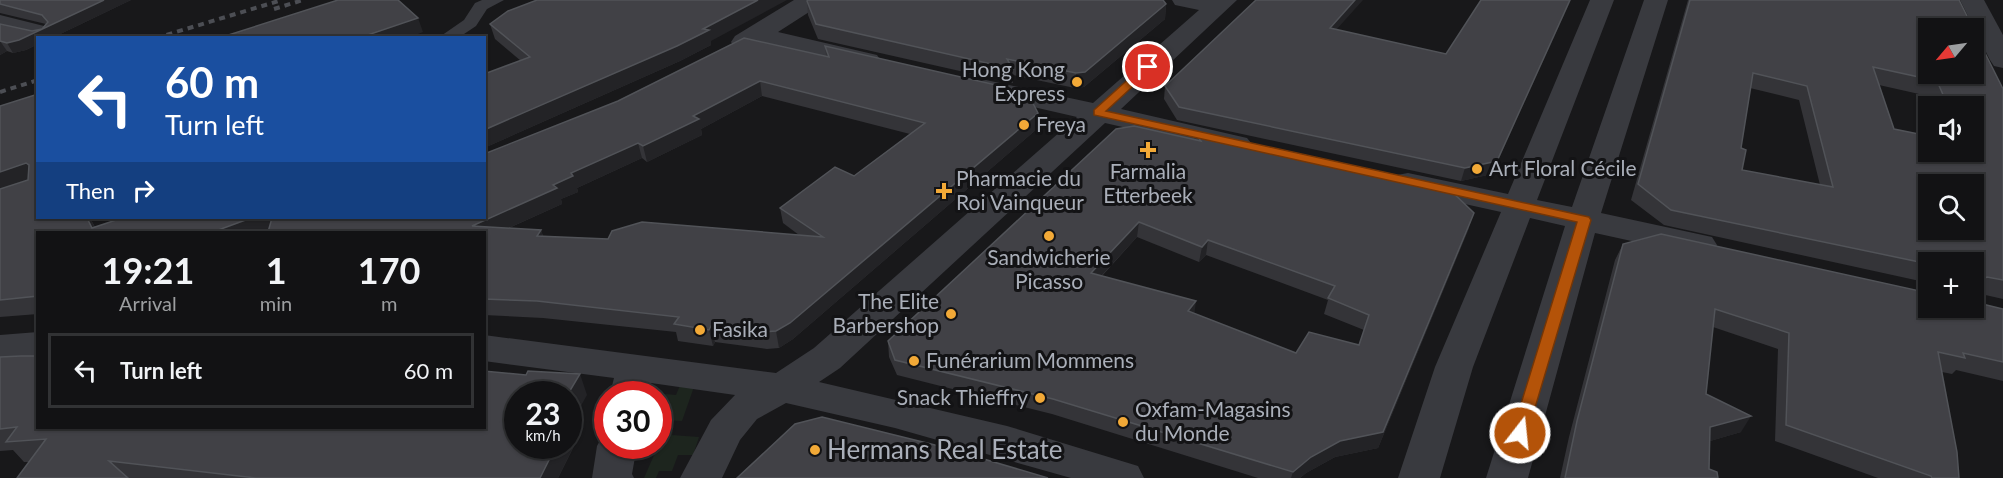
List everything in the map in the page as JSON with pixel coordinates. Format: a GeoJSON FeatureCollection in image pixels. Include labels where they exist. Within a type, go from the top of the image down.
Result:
{"type":"FeatureCollection","features":[{"type":"Feature","properties":{"kind":"street"},"geometry":{"type":"LineString","coordinates":[[719,55],[760,34],[812,0]]}},
{"type":"Feature","properties":{"kind":"street"},"geometry":{"type":"LineString","coordinates":[[1184,0],[1221,3]]}},
{"type":"Feature","properties":{"kind":"street"},"geometry":{"type":"LineString","coordinates":[[1419,478],[1454,367],[1602,0]]}},
{"type":"Feature","properties":{"kind":"street"},"geometry":{"type":"LineString","coordinates":[[1507,478],[1584,220],[1656,0]]}},
{"type":"Feature","properties":{"kind":"street"},"geometry":{"type":"LineString","coordinates":[[1972,0],[2003,60]]}},
{"type":"Feature","properties":{"kind":"street"},"geometry":{"type":"LineString","coordinates":[[701,478],[725,431],[743,409],[782,388],[827,358],[1221,3]]}},
{"type":"Feature","properties":{"kind":"street"},"geometry":{"type":"LineString","coordinates":[[0,23],[39,32]]}},
{"type":"Feature","properties":{"kind":"street"},"geometry":{"type":"LineString","coordinates":[[760,34],[892,67]]}},
{"type":"Feature","properties":{"kind":"street"},"geometry":{"type":"LineString","coordinates":[[961,82],[1264,149]]}},
{"type":"Feature","properties":{"kind":"street"},"geometry":{"type":"LineString","coordinates":[[1379,175],[1732,252]]}},
{"type":"Feature","properties":{"kind":"street"},"geometry":{"type":"LineString","coordinates":[[0,348],[36,345]]}},
{"type":"Feature","properties":{"kind":"street"},"geometry":{"type":"LineString","coordinates":[[486,348],[633,381]]}},
{"type":"Feature","properties":{"kind":"street"},"geometry":{"type":"LineString","coordinates":[[672,383],[782,388],[895,413],[1007,442],[1123,478]]}},
{"type":"Feature","properties":{"kind":"street"},"geometry":{"type":"LineString","coordinates":[[613,478],[611,475],[614,459]]}},
{"type":"Feature","properties":{"kind":"lane"},"geometry":{"type":"LineString","coordinates":[[449,36],[470,22],[481,6],[496,0]]}},
{"type":"Feature","properties":{"kind":"shaded area"},"geometry":{"type":"Polygon","coordinates":[[[681,383],[695,384],[682,421],[672,420],[672,395],[676,395],[681,383]]]}},
{"type":"Feature","properties":{"kind":"shaded area"},"geometry":{"type":"Polygon","coordinates":[[[672,435],[699,437],[693,455],[678,455],[672,471],[659,471],[656,478],[644,478],[652,459],[672,459],[672,435]]]}},
{"type":"Feature","properties":{"kind":"building"},"geometry":{"type":"Polygon","coordinates":[[[0,0],[104,0],[19,40],[7,43],[0,41],[0,24],[32,31],[42,29],[48,22],[42,15],[0,4],[0,0]]]}},
{"type":"Feature","properties":{"kind":"building"},"geometry":{"type":"Polygon","coordinates":[[[338,0],[398,0],[418,18],[365,36],[225,36],[338,0]]]}},
{"type":"Feature","properties":{"kind":"building"},"geometry":{"type":"Polygon","coordinates":[[[537,0],[758,0],[703,29],[709,30],[677,46],[486,129],[486,73],[530,57],[490,24],[508,11],[537,0]]]}},
{"type":"Feature","properties":{"kind":"building"},"geometry":{"type":"Polygon","coordinates":[[[808,0],[1163,0],[1166,4],[1085,72],[1076,73],[1007,59],[1013,69],[816,24],[808,0]]]}},
{"type":"Feature","properties":{"kind":"building"},"geometry":{"type":"Polygon","coordinates":[[[1256,0],[1355,0],[1330,28],[1446,54],[1481,0],[1570,0],[1497,161],[1465,168],[1179,107],[1165,86],[1256,0]]]}},
{"type":"Feature","properties":{"kind":"building"},"geometry":{"type":"Polygon","coordinates":[[[1690,0],[1959,0],[1968,18],[1918,18],[1918,77],[1873,67],[1894,129],[1918,134],[1918,162],[1984,162],[1984,96],[1944,96],[1938,84],[1984,84],[1984,51],[2003,89],[2003,280],[1987,277],[1984,279],[1984,252],[1918,252],[1918,262],[1671,210],[1638,184],[1690,0]],[[1753,73],[1741,148],[1746,150],[1742,170],[1833,187],[1807,86],[1753,73]]]}},
{"type":"Feature","properties":{"kind":"building"},"geometry":{"type":"Polygon","coordinates":[[[744,38],[829,57],[825,46],[1027,92],[1038,113],[790,323],[776,331],[763,332],[711,326],[709,330],[674,324],[679,317],[537,301],[486,299],[486,231],[268,231],[272,219],[486,219],[486,153],[618,101],[744,38]],[[760,81],[693,116],[699,119],[643,146],[638,143],[571,173],[573,176],[553,185],[557,188],[472,226],[541,230],[537,236],[608,239],[612,231],[642,222],[823,237],[780,208],[835,167],[854,176],[925,123],[760,81]]]}},
{"type":"Feature","properties":{"kind":"building"},"geometry":{"type":"Polygon","coordinates":[[[36,95],[36,219],[88,219],[92,228],[119,219],[248,219],[216,231],[36,231],[36,296],[0,300],[0,189],[28,180],[29,165],[26,163],[0,172],[0,106],[36,95]]]}},
{"type":"Feature","properties":{"kind":"building"},"geometry":{"type":"Polygon","coordinates":[[[1134,126],[1201,141],[1195,132],[1448,188],[1474,213],[1383,432],[1340,441],[1311,457],[1293,472],[1053,399],[895,360],[888,341],[1116,129],[1134,126]],[[1139,222],[1091,273],[1196,301],[1188,311],[1296,353],[1309,332],[1359,345],[1369,315],[1328,298],[1335,286],[1208,240],[1202,247],[1139,222]]]}},
{"type":"Feature","properties":{"kind":"building"},"geometry":{"type":"Polygon","coordinates":[[[1661,234],[1918,291],[1918,318],[1984,318],[1984,304],[2003,309],[2003,362],[1963,353],[1965,358],[1938,352],[1957,452],[1959,478],[1932,478],[1786,425],[1789,333],[1715,309],[1706,394],[1751,416],[1710,427],[1709,469],[1717,472],[1718,478],[1565,478],[1577,421],[1623,244],[1661,234]]]}},
{"type":"Feature","properties":{"kind":"building"},"geometry":{"type":"Polygon","coordinates":[[[36,356],[36,429],[486,429],[486,371],[526,375],[528,371],[580,374],[576,381],[504,381],[504,459],[550,459],[540,478],[256,478],[109,461],[128,478],[17,478],[46,439],[6,442],[17,427],[0,429],[0,357],[36,356]]]}},
{"type":"Feature","properties":{"kind":"building"},"geometry":{"type":"Polygon","coordinates":[[[822,417],[943,447],[1048,478],[737,478],[795,424],[822,417]]]}},
{"type":"Feature","properties":{"kind":"railway"},"geometry":{"type":"LineString","coordinates":[[163,36],[282,0]]}},
{"type":"Feature","properties":{"kind":"railway"},"geometry":{"type":"LineString","coordinates":[[274,9],[303,0]]}},
{"type":"Feature","properties":{"kind":"railway"},"geometry":{"type":"LineString","coordinates":[[0,92],[36,81]]}},
{"type":"Feature","properties":{"kind":"place","name":"Hong Kong Express"},"geometry":{"type":"Point","coordinates":[1077,82]}},
{"type":"Feature","properties":{"kind":"place","name":"Freya"},"geometry":{"type":"Point","coordinates":[1024,125]}},
{"type":"Feature","properties":{"kind":"place","name":"Farmalia Etterbeek"},"geometry":{"type":"Point","coordinates":[1148,150]}},
{"type":"Feature","properties":{"kind":"place","name":"Art Floral Cécile"},"geometry":{"type":"Point","coordinates":[1477,169]}},
{"type":"Feature","properties":{"kind":"place","name":"Pharmacie du Roi Vainqueur"},"geometry":{"type":"Point","coordinates":[944,191]}},
{"type":"Feature","properties":{"kind":"place","name":"Sandwicherie Picasso"},"geometry":{"type":"Point","coordinates":[1049,236]}},
{"type":"Feature","properties":{"kind":"place","name":"The Elite Barbershop"},"geometry":{"type":"Point","coordinates":[951,314]}},
{"type":"Feature","properties":{"kind":"place","name":"Fasika"},"geometry":{"type":"Point","coordinates":[700,330]}},
{"type":"Feature","properties":{"kind":"place","name":"Funérarium Mommens"},"geometry":{"type":"Point","coordinates":[914,361]}},
{"type":"Feature","properties":{"kind":"place","name":"Snack Thieffry"},"geometry":{"type":"Point","coordinates":[1040,398]}},
{"type":"Feature","properties":{"kind":"place","name":"Oxfam-Magasins du Monde"},"geometry":{"type":"Point","coordinates":[1123,422]}},
{"type":"Feature","properties":{"kind":"place","name":"Hermans Real Estate"},"geometry":{"type":"Point","coordinates":[815,450]}},
{"type":"Feature","properties":{"kind":"route"},"geometry":{"type":"LineString","coordinates":[[1148,67],[1098,113],[1584,220],[1520,433]]}}]}
